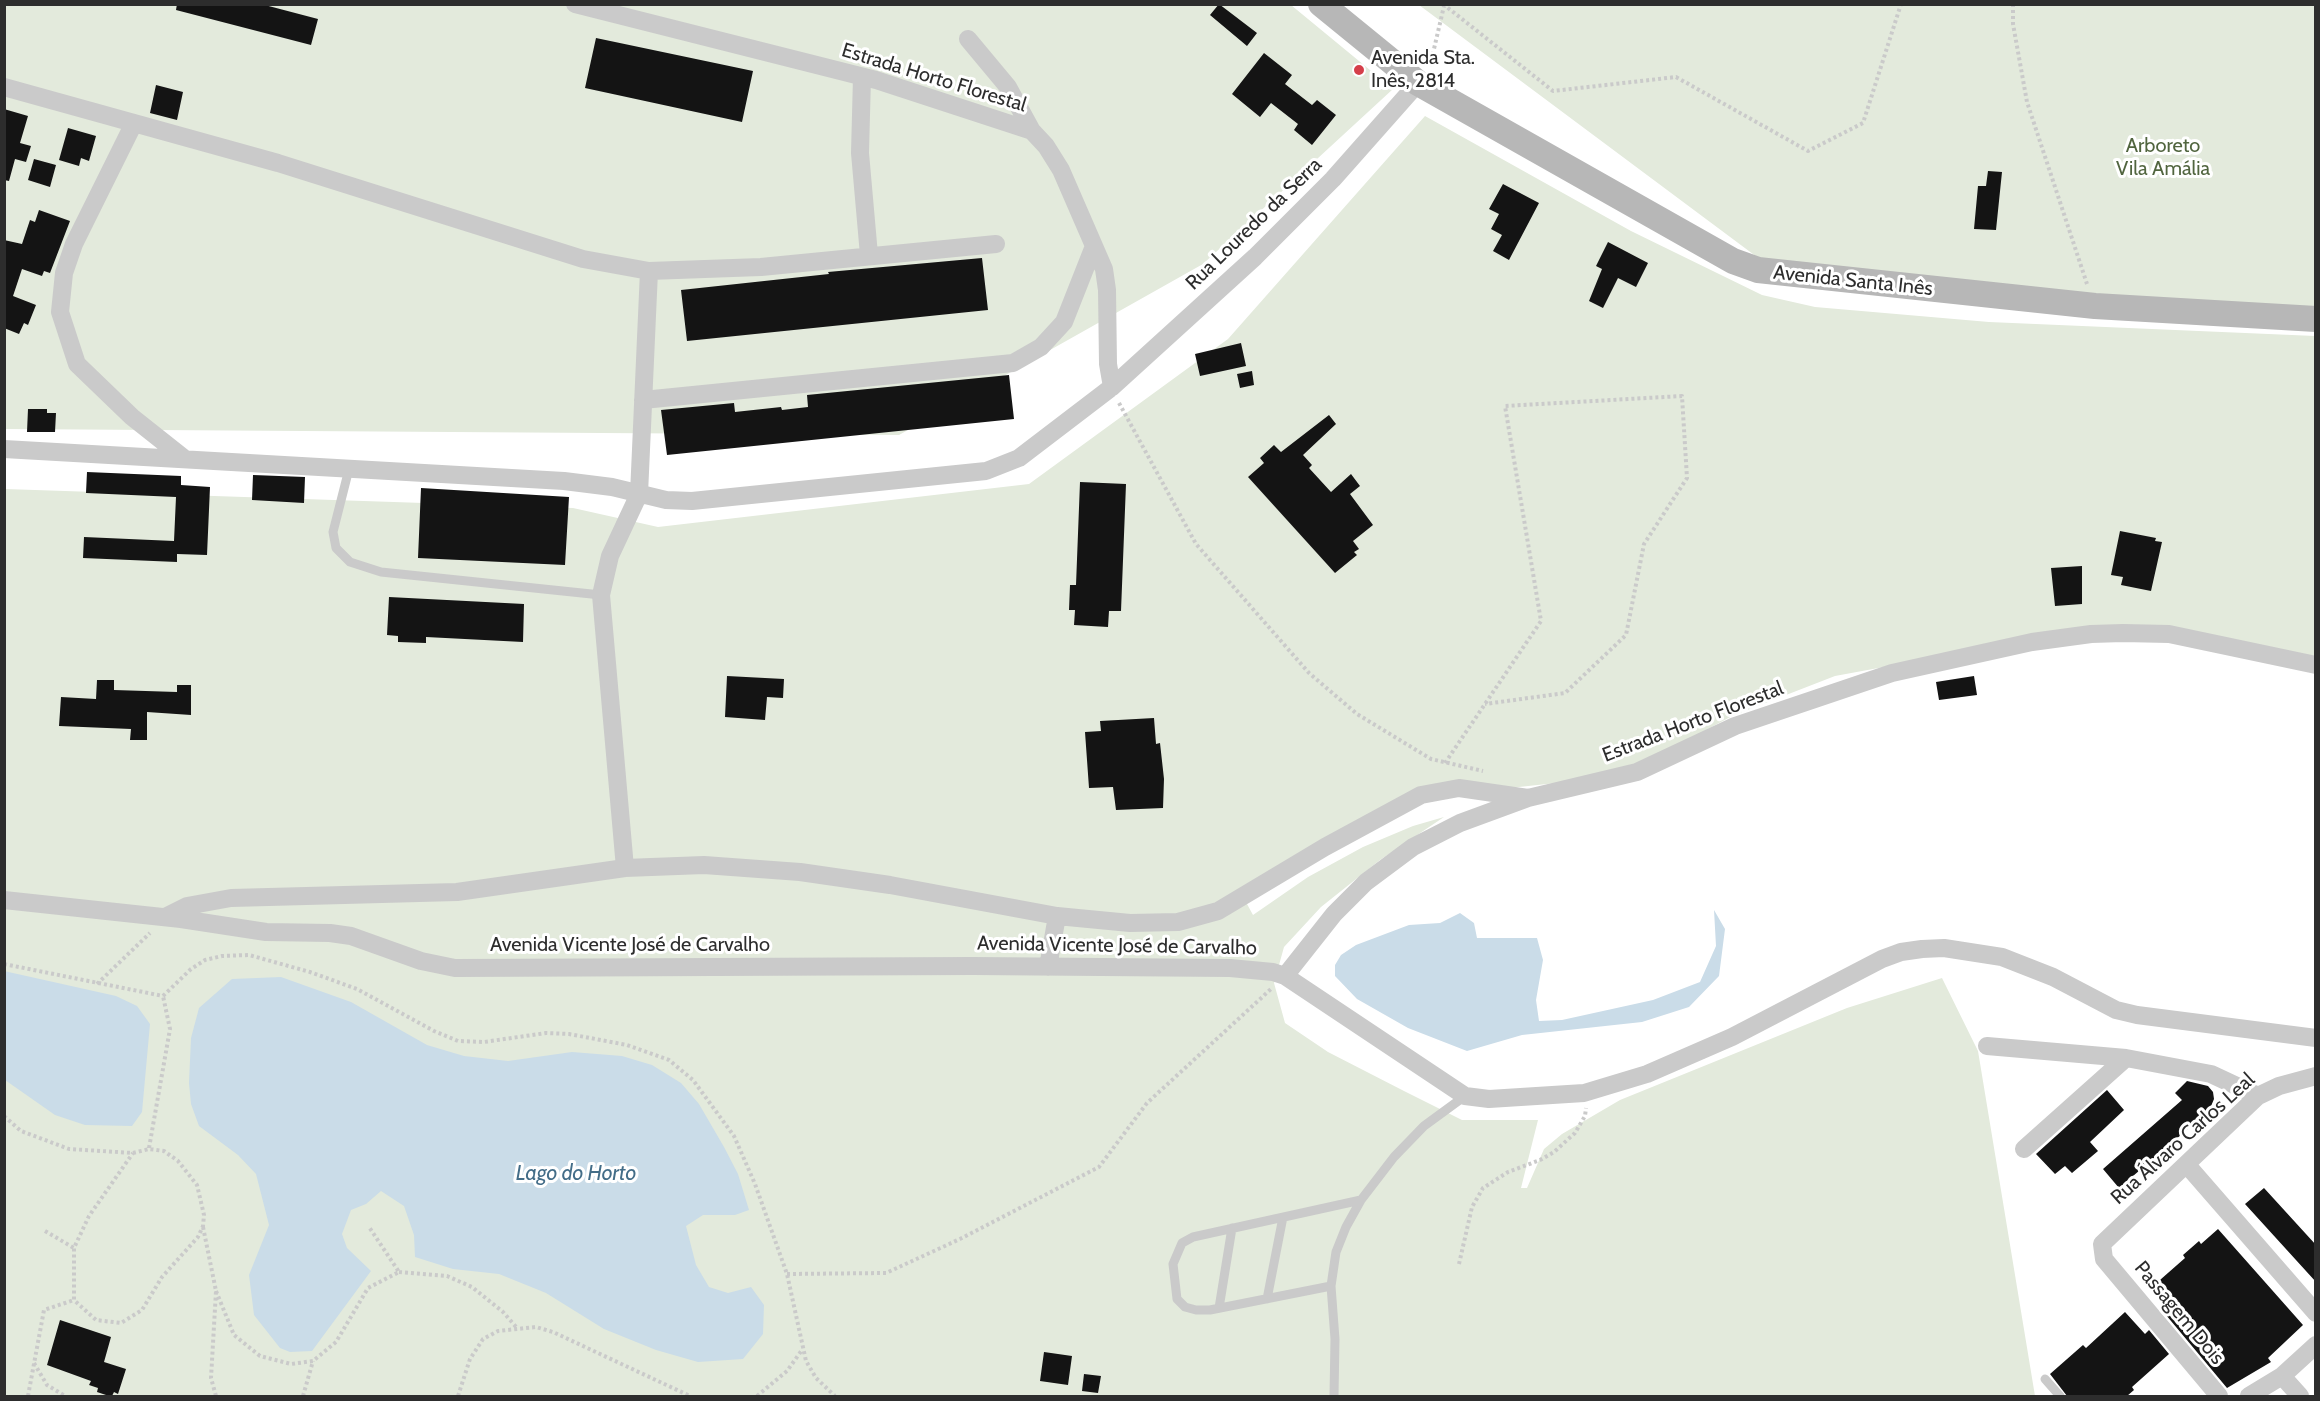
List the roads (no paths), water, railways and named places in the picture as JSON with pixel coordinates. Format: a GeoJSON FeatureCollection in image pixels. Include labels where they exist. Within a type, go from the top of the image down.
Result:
{"type":"FeatureCollection","features":[{"type":"Feature","properties":{"kind":"main road","name":"Avenida Santa Inês"},"geometry":{"type":"LineString","coordinates":[[1321,4],[1422,85],[1733,261],[1758,270],[2095,306],[2316,319]]}},
{"type":"Feature","properties":{"kind":"street","name":"Estrada Horto Florestal"},"geometry":{"type":"LineString","coordinates":[[575,4],[862,77],[1032,131],[1046,146],[1061,170],[1106,279],[1107,352],[1112,387]]}},
{"type":"Feature","properties":{"kind":"street"},"geometry":{"type":"LineString","coordinates":[[968,39],[1008,87],[1032,131]]}},
{"type":"Feature","properties":{"kind":"street"},"geometry":{"type":"LineString","coordinates":[[862,77],[860,153],[869,255]]}},
{"type":"Feature","properties":{"kind":"street","name":"Rua Louredo da Serra"},"geometry":{"type":"LineString","coordinates":[[4,449],[564,481],[692,501],[986,471],[1019,458],[1112,387],[1255,257],[1422,85]]}},
{"type":"Feature","properties":{"kind":"street"},"geometry":{"type":"LineString","coordinates":[[4,87],[278,163],[583,260],[649,271],[761,267],[996,244]]}},
{"type":"Feature","properties":{"kind":"street"},"geometry":{"type":"LineString","coordinates":[[134,123],[74,244],[64,273],[60,312],[77,364],[132,417],[185,459]]}},
{"type":"Feature","properties":{"kind":"street"},"geometry":{"type":"LineString","coordinates":[[643,400],[1013,363],[1041,347],[1064,321],[1094,246]]}},
{"type":"Feature","properties":{"kind":"street"},"geometry":{"type":"LineString","coordinates":[[624,868],[601,595],[610,556],[639,494],[649,271]]}},
{"type":"Feature","properties":{"kind":"street","name":"Estrada Horto Florestal"},"geometry":{"type":"LineString","coordinates":[[1285,976],[1334,914],[1366,882],[1404,854],[1460,823],[1535,796],[1637,772],[1735,726],[1892,673],[1930,662],[2042,640],[2091,634],[2169,634],[2316,665]]}},
{"type":"Feature","properties":{"kind":"street"},"geometry":{"type":"LineString","coordinates":[[164,918],[187,906],[231,898],[457,892],[624,868],[704,864],[800,872],[890,885],[1057,916],[1130,924],[1178,922],[1218,911],[1324,847],[1420,795],[1459,788],[1535,796]]}},
{"type":"Feature","properties":{"kind":"street","name":"Avenida Vicente José de Carvalho"},"geometry":{"type":"LineString","coordinates":[[4,900],[274,933],[330,933],[351,936],[421,961],[455,968],[1252,969],[1285,976],[1465,1096],[1506,1099],[1584,1093],[1684,1059],[1882,959],[1901,952],[1922,949],[1944,948],[2002,957],[2053,977],[2099,1003],[2137,1015],[2316,1038]]}},
{"type":"Feature","properties":{"kind":"street"},"geometry":{"type":"LineString","coordinates":[[1048,967],[1057,916]]}},
{"type":"Feature","properties":{"kind":"street"},"geometry":{"type":"LineString","coordinates":[[1987,1046],[2126,1058],[2211,1074],[2258,1096]]}},
{"type":"Feature","properties":{"kind":"street"},"geometry":{"type":"LineString","coordinates":[[2024,1149],[2126,1058]]}},
{"type":"Feature","properties":{"kind":"street","name":"Rua Álvaro Carlos Leal"},"geometry":{"type":"LineString","coordinates":[[2104,1258],[2102,1244],[2106,1237],[2187,1165],[2258,1096],[2279,1086],[2313,1082]]}},
{"type":"Feature","properties":{"kind":"street"},"geometry":{"type":"LineString","coordinates":[[2187,1165],[2316,1313]]}},
{"type":"Feature","properties":{"kind":"street","name":"Passagem Dois"},"geometry":{"type":"LineString","coordinates":[[2104,1258],[2219,1396]]}},
{"type":"Feature","properties":{"kind":"street"},"geometry":{"type":"LineString","coordinates":[[2249,1396],[2282,1376],[2316,1345]]}},
{"type":"Feature","properties":{"kind":"street"},"geometry":{"type":"LineString","coordinates":[[2282,1376],[2300,1396]]}},
{"type":"Feature","properties":{"kind":"lane"},"geometry":{"type":"LineString","coordinates":[[350,469],[333,532],[336,548],[350,562],[381,572],[601,595]]}},
{"type":"Feature","properties":{"kind":"lane"},"geometry":{"type":"LineString","coordinates":[[1334,1396],[1335,1339],[1331,1286],[1336,1252],[1361,1200],[1394,1157],[1424,1126],[1465,1096]]}},
{"type":"Feature","properties":{"kind":"lane"},"geometry":{"type":"LineString","coordinates":[[1331,1286],[1219,1308],[1196,1310],[1185,1307],[1177,1299],[1173,1264],[1182,1243],[1193,1237],[1361,1200]]}},
{"type":"Feature","properties":{"kind":"lane"},"geometry":{"type":"LineString","coordinates":[[1267,1299],[1283,1217]]}},
{"type":"Feature","properties":{"kind":"lane"},"geometry":{"type":"LineString","coordinates":[[1219,1308],[1232,1228]]}},
{"type":"Feature","properties":{"kind":"lane"},"geometry":{"type":"LineString","coordinates":[[2045,1379],[2060,1396]]}},
{"type":"Feature","properties":{"kind":"water"},"geometry":{"type":"Polygon","coordinates":[[[1714,910],[1725,929],[1719,976],[1689,1007],[1642,1022],[1522,1035],[1467,1051],[1408,1028],[1357,999],[1335,976],[1335,965],[1341,955],[1356,945],[1409,925],[1440,923],[1460,913],[1474,923],[1477,938],[1537,938],[1543,960],[1536,1000],[1539,1021],[1562,1020],[1653,1000],[1700,982],[1716,946],[1714,910]]]}},
{"type":"Feature","properties":{"kind":"water"},"geometry":{"type":"Polygon","coordinates":[[[4,971],[116,996],[137,1006],[150,1024],[142,1112],[132,1126],[85,1125],[55,1115],[5,1080],[4,971]]]}},
{"type":"Feature","properties":{"kind":"water","name":"Lago do Horto"},"geometry":{"type":"Polygon","coordinates":[[[281,977],[351,1002],[427,1045],[464,1056],[508,1061],[572,1052],[622,1056],[652,1065],[681,1083],[699,1104],[724,1147],[738,1174],[749,1210],[735,1215],[703,1215],[686,1226],[696,1265],[709,1287],[728,1293],[751,1287],[764,1305],[763,1334],[743,1359],[698,1362],[656,1350],[604,1329],[546,1293],[499,1274],[453,1269],[415,1257],[414,1235],[404,1206],[381,1191],[366,1204],[351,1210],[342,1234],[347,1248],[371,1271],[312,1351],[290,1352],[280,1348],[254,1315],[249,1275],[269,1225],[256,1174],[238,1155],[199,1126],[191,1104],[189,1083],[191,1038],[199,1008],[232,979],[281,977]]]}},
{"type":"Feature","properties":{"kind":"place","name":"Avenida Sta. Inês, 2814"},"geometry":{"type":"Point","coordinates":[1359,70]}},
{"type":"Feature","properties":{"kind":"park label","name":"Arboreto Vila Amália"},"geometry":{"type":"Point","coordinates":[2163,158]}}]}
